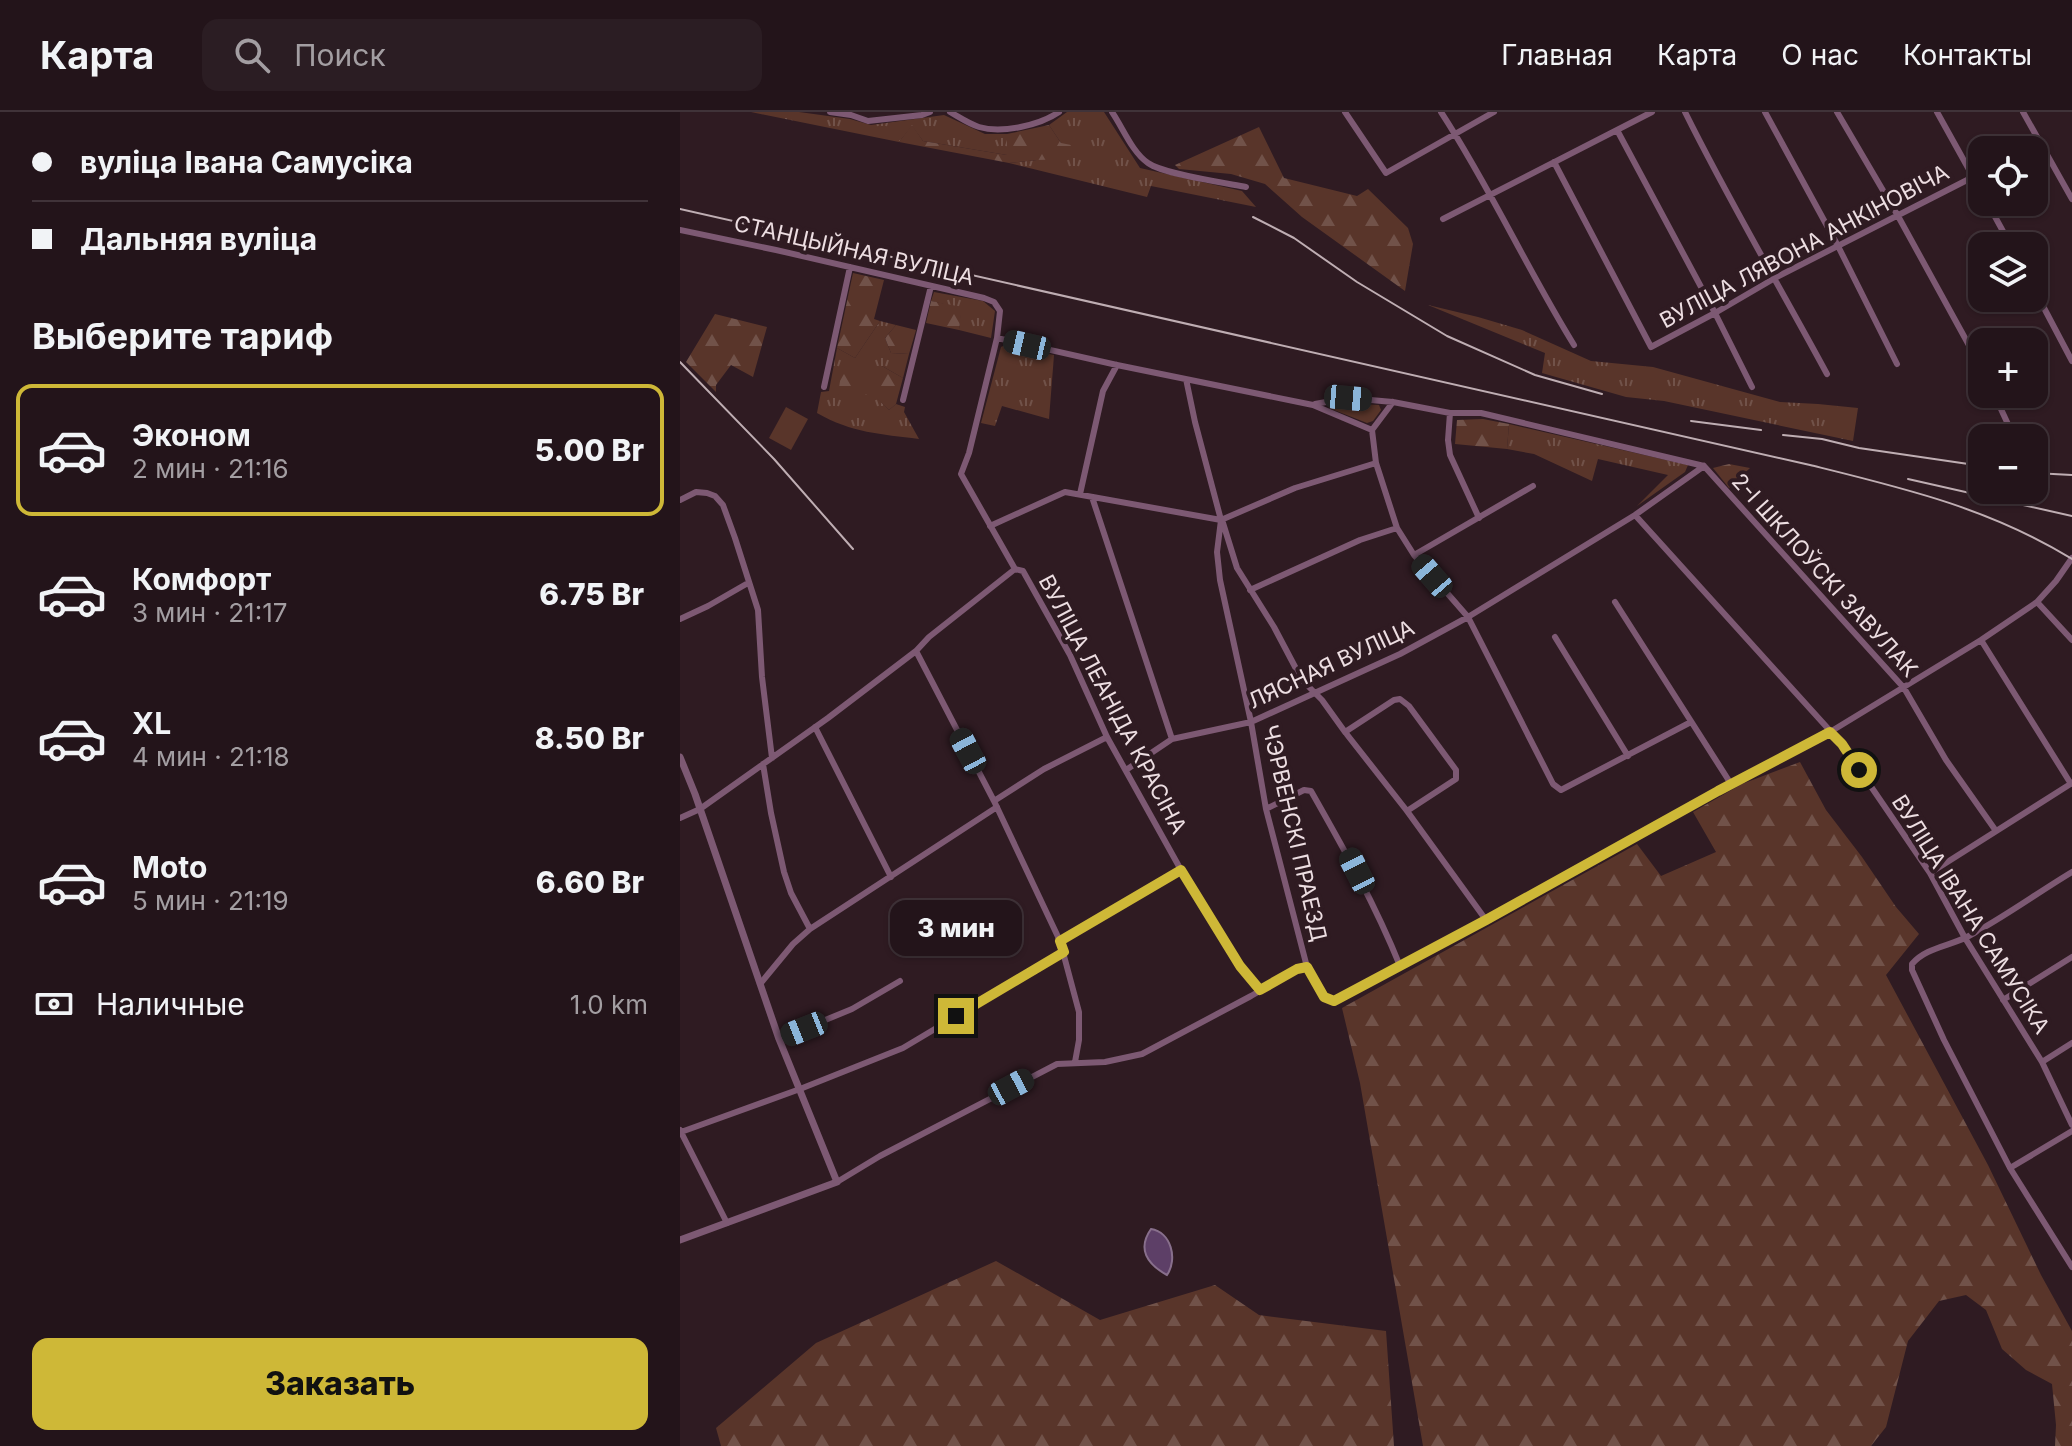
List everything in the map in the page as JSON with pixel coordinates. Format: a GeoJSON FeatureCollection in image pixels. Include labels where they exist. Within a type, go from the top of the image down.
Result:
{"type":"FeatureCollection","features":[{"type":"Feature","properties":{"kind":"street"},"geometry":{"type":"LineString","coordinates":[[830,112],[850,113],[868,121],[930,112]]}},
{"type":"Feature","properties":{"kind":"street"},"geometry":{"type":"LineString","coordinates":[[950,112],[980,128],[1023,127],[1051,118],[1059,112]]}},
{"type":"Feature","properties":{"kind":"street"},"geometry":{"type":"LineString","coordinates":[[1112,112],[1139,155],[1150,165],[1246,187]]}},
{"type":"Feature","properties":{"kind":"street"},"geometry":{"type":"LineString","coordinates":[[1345,112],[1386,173],[1494,112]]}},
{"type":"Feature","properties":{"kind":"street"},"geometry":{"type":"LineString","coordinates":[[1441,112],[1574,345]]}},
{"type":"Feature","properties":{"kind":"street"},"geometry":{"type":"LineString","coordinates":[[1443,219],[1652,112]]}},
{"type":"Feature","properties":{"kind":"street"},"geometry":{"type":"LineString","coordinates":[[1685,112],[1722,187],[1827,374]]}},
{"type":"Feature","properties":{"kind":"street"},"geometry":{"type":"LineString","coordinates":[[1765,112],[1838,246],[1897,364]]}},
{"type":"Feature","properties":{"kind":"street"},"geometry":{"type":"LineString","coordinates":[[1837,112],[1968,344]]}},
{"type":"Feature","properties":{"kind":"street"},"geometry":{"type":"LineString","coordinates":[[1937,112],[1968,168]]}},
{"type":"Feature","properties":{"kind":"street"},"geometry":{"type":"LineString","coordinates":[[2023,112],[2072,199]]}},
{"type":"Feature","properties":{"kind":"street"},"geometry":{"type":"LineString","coordinates":[[1617,130],[1752,387]]}},
{"type":"Feature","properties":{"kind":"street","name":"ВУЛІЦА ЛЯВОНА АНКІНОВІЧА"},"geometry":{"type":"LineString","coordinates":[[1554,162],[1651,347],[1775,278],[1968,180]]}},
{"type":"Feature","properties":{"kind":"street","name":"СТАНЦЫЙНАЯ ВУЛІЦА"},"geometry":{"type":"LineString","coordinates":[[680,230],[984,298],[994,302],[1000,311],[997,338]]}},
{"type":"Feature","properties":{"kind":"street"},"geometry":{"type":"LineString","coordinates":[[824,387],[850,267]]}},
{"type":"Feature","properties":{"kind":"street"},"geometry":{"type":"LineString","coordinates":[[903,400],[931,286]]}},
{"type":"Feature","properties":{"kind":"street"},"geometry":{"type":"LineString","coordinates":[[2046,312],[2072,361]]}},
{"type":"Feature","properties":{"kind":"street"},"geometry":{"type":"LineString","coordinates":[[997,338],[1313,405],[1372,430]]}},
{"type":"Feature","properties":{"kind":"street","name":"ВУЛІЦА ЛЕАНІДА КРАСІНА"},"geometry":{"type":"LineString","coordinates":[[997,338],[961,474],[1015,569],[1023,571],[1070,655],[1107,737],[1181,870],[1240,966],[1260,990]]}},
{"type":"Feature","properties":{"kind":"street"},"geometry":{"type":"LineString","coordinates":[[1080,494],[1103,391],[1117,365]]}},
{"type":"Feature","properties":{"kind":"street","name":"ЧЭРВЕНСКІ ПРАЕЗД"},"geometry":{"type":"LineString","coordinates":[[1186,379],[1221,520],[1217,552],[1220,580],[1251,722],[1266,809],[1307,967]]}},
{"type":"Feature","properties":{"kind":"street"},"geometry":{"type":"LineString","coordinates":[[1313,405],[1348,398],[1393,402],[1450,413],[1481,413],[1704,466]]}},
{"type":"Feature","properties":{"kind":"street"},"geometry":{"type":"LineString","coordinates":[[1393,402],[1372,430],[1376,463],[1397,528],[1414,555],[1468,617],[1553,784],[1561,790],[1691,722]]}},
{"type":"Feature","properties":{"kind":"street"},"geometry":{"type":"LineString","coordinates":[[1450,413],[1450,455],[1479,518]]}},
{"type":"Feature","properties":{"kind":"street"},"geometry":{"type":"LineString","coordinates":[[990,526],[1065,492],[1221,520],[1295,488],[1376,463]]}},
{"type":"Feature","properties":{"kind":"street","name":"ЛЯСНАЯ ВУЛІЦА"},"geometry":{"type":"LineString","coordinates":[[1126,770],[1172,739],[1251,722],[1400,654],[1468,617],[1635,515],[1704,466]]}},
{"type":"Feature","properties":{"kind":"street","name":"2-І ШКЛОЎСКІ ЗАВУЛАК"},"geometry":{"type":"LineString","coordinates":[[1704,466],[1904,688],[1946,760],[1996,831]]}},
{"type":"Feature","properties":{"kind":"street"},"geometry":{"type":"LineString","coordinates":[[1414,555],[1533,486]]}},
{"type":"Feature","properties":{"kind":"street"},"geometry":{"type":"LineString","coordinates":[[680,500],[696,492],[715,496],[723,505],[735,538],[758,610],[772,758]]}},
{"type":"Feature","properties":{"kind":"street"},"geometry":{"type":"LineString","coordinates":[[1092,497],[1172,739]]}},
{"type":"Feature","properties":{"kind":"street","name":"ВУЛІЦА ІВАНА САМУСІКА"},"geometry":{"type":"LineString","coordinates":[[1635,515],[1842,744],[1930,873],[1965,938],[2042,1062],[2072,1128]]}},
{"type":"Feature","properties":{"kind":"street"},"geometry":{"type":"LineString","coordinates":[[1221,520],[1237,568],[1302,680],[1322,700],[1486,920]]}},
{"type":"Feature","properties":{"kind":"street"},"geometry":{"type":"LineString","coordinates":[[1250,590],[1360,540],[1397,528]]}},
{"type":"Feature","properties":{"kind":"street"},"geometry":{"type":"LineString","coordinates":[[680,1240],[837,1182],[880,1156],[1057,1064],[1105,1062],[1142,1054],[1297,969],[1307,967],[1324,997],[1334,1001],[1830,732],[1904,688],[2037,602],[2072,558]]}},
{"type":"Feature","properties":{"kind":"street"},"geometry":{"type":"LineString","coordinates":[[680,818],[700,809],[815,727],[916,651],[929,637],[1015,569]]}},
{"type":"Feature","properties":{"kind":"street"},"geometry":{"type":"LineString","coordinates":[[680,619],[748,583]]}},
{"type":"Feature","properties":{"kind":"street"},"geometry":{"type":"LineString","coordinates":[[1615,602],[1731,784]]}},
{"type":"Feature","properties":{"kind":"street"},"geometry":{"type":"LineString","coordinates":[[2037,602],[2072,640]]}},
{"type":"Feature","properties":{"kind":"street"},"geometry":{"type":"LineString","coordinates":[[1555,637],[1628,756]]}},
{"type":"Feature","properties":{"kind":"street"},"geometry":{"type":"LineString","coordinates":[[1930,873],[2072,783],[1981,640]]}},
{"type":"Feature","properties":{"kind":"street"},"geometry":{"type":"LineString","coordinates":[[916,651],[995,804],[1060,941],[1079,1012],[1075,1062]]}},
{"type":"Feature","properties":{"kind":"street"},"geometry":{"type":"LineString","coordinates":[[1345,732],[1394,700],[1400,699],[1409,706],[1456,770],[1456,779],[1407,811]]}},
{"type":"Feature","properties":{"kind":"street"},"geometry":{"type":"LineString","coordinates":[[815,727],[891,877]]}},
{"type":"Feature","properties":{"kind":"street"},"geometry":{"type":"LineString","coordinates":[[760,984],[793,944],[810,929],[891,877],[1044,769],[1107,737]]}},
{"type":"Feature","properties":{"kind":"street"},"geometry":{"type":"LineString","coordinates":[[680,757],[779,1039],[837,1182]]}},
{"type":"Feature","properties":{"kind":"street"},"geometry":{"type":"LineString","coordinates":[[763,764],[784,872],[810,929]]}},
{"type":"Feature","properties":{"kind":"street"},"geometry":{"type":"LineString","coordinates":[[1266,809],[1304,790],[1311,791],[1366,890],[1400,966]]}},
{"type":"Feature","properties":{"kind":"street"},"geometry":{"type":"LineString","coordinates":[[1060,941],[1181,870]]}},
{"type":"Feature","properties":{"kind":"street"},"geometry":{"type":"LineString","coordinates":[[2072,872],[1965,938],[1916,958],[1912,964],[1944,1040],[2010,1168],[2072,1267]]}},
{"type":"Feature","properties":{"kind":"street"},"geometry":{"type":"LineString","coordinates":[[727,1223],[680,1131],[800,1089],[903,1048],[1064,952]]}},
{"type":"Feature","properties":{"kind":"street"},"geometry":{"type":"LineString","coordinates":[[2003,1000],[2072,957]]}},
{"type":"Feature","properties":{"kind":"street"},"geometry":{"type":"LineString","coordinates":[[779,1039],[852,1009],[900,981]]}},
{"type":"Feature","properties":{"kind":"street"},"geometry":{"type":"LineString","coordinates":[[2042,1062],[2072,1043]]}},
{"type":"Feature","properties":{"kind":"street"},"geometry":{"type":"LineString","coordinates":[[2010,1168],[2072,1128]]}},
{"type":"Feature","properties":{"kind":"green space"},"geometry":{"type":"Polygon","coordinates":[[[751,112],[799,112],[871,125],[944,115],[985,134],[1007,134],[1007,155],[923,141],[912,126],[899,142],[751,112]]]}},
{"type":"Feature","properties":{"kind":"green space"},"geometry":{"type":"Polygon","coordinates":[[[1067,112],[1104,112],[1140,168],[1242,191],[1256,207],[1151,186],[1147,197],[1009,163],[1037,160],[1061,143],[1049,125],[1067,112]]]}},
{"type":"Feature","properties":{"kind":"green space"},"geometry":{"type":"Polygon","coordinates":[[[912,125],[923,141],[1007,155],[1007,134],[1049,125],[1061,143],[1071,145],[1069,159],[1009,163],[899,142],[912,125]]]}},
{"type":"Feature","properties":{"kind":"green space"},"geometry":{"type":"Polygon","coordinates":[[[1259,127],[1284,178],[1357,196],[1368,189],[1408,228],[1413,244],[1405,291],[1302,217],[1265,184],[1231,174],[1179,169],[1175,165],[1259,127]]]}},
{"type":"Feature","properties":{"kind":"green space"},"geometry":{"type":"Polygon","coordinates":[[[853,273],[884,280],[874,319],[880,321],[855,358],[837,348],[853,273]]]}},
{"type":"Feature","properties":{"kind":"green space"},"geometry":{"type":"Polygon","coordinates":[[[934,292],[983,301],[995,311],[991,338],[959,330],[961,308],[931,301],[934,292]]]}},
{"type":"Feature","properties":{"kind":"green space"},"geometry":{"type":"Polygon","coordinates":[[[931,301],[962,307],[959,330],[926,323],[931,301]]]}},
{"type":"Feature","properties":{"kind":"green space"},"geometry":{"type":"Polygon","coordinates":[[[1428,305],[1522,330],[1591,361],[1653,367],[1780,402],[1858,408],[1853,441],[1664,401],[1626,397],[1542,373],[1545,353],[1428,305]]]}},
{"type":"Feature","properties":{"kind":"green space"},"geometry":{"type":"Polygon","coordinates":[[[715,314],[767,327],[753,377],[731,365],[716,385],[716,392],[686,362],[715,314]]]}},
{"type":"Feature","properties":{"kind":"green space"},"geometry":{"type":"Polygon","coordinates":[[[880,321],[896,325],[885,338],[891,353],[909,354],[903,378],[882,366],[838,395],[874,395],[889,410],[896,404],[905,407],[904,412],[919,439],[855,429],[817,413],[821,392],[829,391],[837,348],[855,358],[880,321]]]}},
{"type":"Feature","properties":{"kind":"green space"},"geometry":{"type":"Polygon","coordinates":[[[896,325],[916,330],[909,354],[891,353],[885,338],[896,325]]]}},
{"type":"Feature","properties":{"kind":"green space"},"geometry":{"type":"Polygon","coordinates":[[[1005,345],[1054,355],[1049,419],[1002,406],[995,426],[981,423],[1001,347],[1005,345]]]}},
{"type":"Feature","properties":{"kind":"green space"},"geometry":{"type":"Polygon","coordinates":[[[882,366],[903,378],[896,404],[889,410],[873,395],[838,395],[842,367],[882,366]]]}},
{"type":"Feature","properties":{"kind":"green space"},"geometry":{"type":"Polygon","coordinates":[[[1347,403],[1379,405],[1381,410],[1373,421],[1367,423],[1329,408],[1347,403]]]}},
{"type":"Feature","properties":{"kind":"green space"},"geometry":{"type":"Polygon","coordinates":[[[786,407],[808,419],[791,450],[769,438],[786,407]]]}},
{"type":"Feature","properties":{"kind":"green space"},"geometry":{"type":"Polygon","coordinates":[[[1483,419],[1509,424],[1507,449],[1455,444],[1457,420],[1483,419]]]}},
{"type":"Feature","properties":{"kind":"green space"},"geometry":{"type":"Polygon","coordinates":[[[1509,424],[1688,465],[1685,472],[1637,506],[1668,475],[1598,459],[1592,481],[1534,454],[1507,449],[1509,424]]]}},
{"type":"Feature","properties":{"kind":"green space"},"geometry":{"type":"Polygon","coordinates":[[[1729,464],[1750,468],[1729,488],[1713,468],[1729,464]]]}},
{"type":"Feature","properties":{"kind":"green space"},"geometry":{"type":"Polygon","coordinates":[[[1800,762],[1826,810],[1919,934],[1886,975],[1988,1165],[2072,1331],[2072,1446],[2055,1446],[2052,1384],[2026,1370],[2002,1349],[1986,1310],[1966,1295],[1939,1301],[1908,1341],[1886,1427],[1871,1446],[1423,1446],[1360,1083],[1342,1008],[1637,844],[1661,876],[1716,852],[1693,812],[1742,784],[1800,762]]]}},
{"type":"Feature","properties":{"kind":"green space"},"geometry":{"type":"Polygon","coordinates":[[[996,1261],[1100,1320],[1215,1285],[1259,1315],[1386,1331],[1394,1446],[721,1446],[716,1428],[816,1343],[996,1261]]]}},
{"type":"Feature","properties":{"kind":"shaded area"},"geometry":{"type":"Polygon","coordinates":[[[1151,1229],[1163,1235],[1171,1247],[1172,1261],[1167,1275],[1154,1266],[1146,1255],[1145,1243],[1151,1229]]]}},
{"type":"Feature","properties":{"kind":"railway"},"geometry":{"type":"LineString","coordinates":[[680,209],[1810,465],[1912,491],[1977,513],[2041,541],[2072,559]]}},
{"type":"Feature","properties":{"kind":"railway"},"geometry":{"type":"LineString","coordinates":[[1253,217],[1294,238],[1357,282],[1447,336],[1535,375],[1602,394]]}},
{"type":"Feature","properties":{"kind":"railway"},"geometry":{"type":"LineString","coordinates":[[680,362],[774,459],[853,549]]}},
{"type":"Feature","properties":{"kind":"railway"},"geometry":{"type":"LineString","coordinates":[[1691,421],[1761,430]]}},
{"type":"Feature","properties":{"kind":"railway"},"geometry":{"type":"LineString","coordinates":[[1783,435],[1968,464]]}},
{"type":"Feature","properties":{"kind":"railway"},"geometry":{"type":"LineString","coordinates":[[2048,474],[2072,475]]}},
{"type":"Feature","properties":{"kind":"railway"},"geometry":{"type":"LineString","coordinates":[[1908,479],[2072,516]]}},
{"type":"Feature","properties":{"kind":"route"},"geometry":{"type":"LineString","coordinates":[[956,1016],[1064,952],[1060,941],[1181,870],[1240,966],[1260,990],[1297,969],[1307,967],[1324,997],[1334,1001],[1830,732],[1859,770]]}}]}
